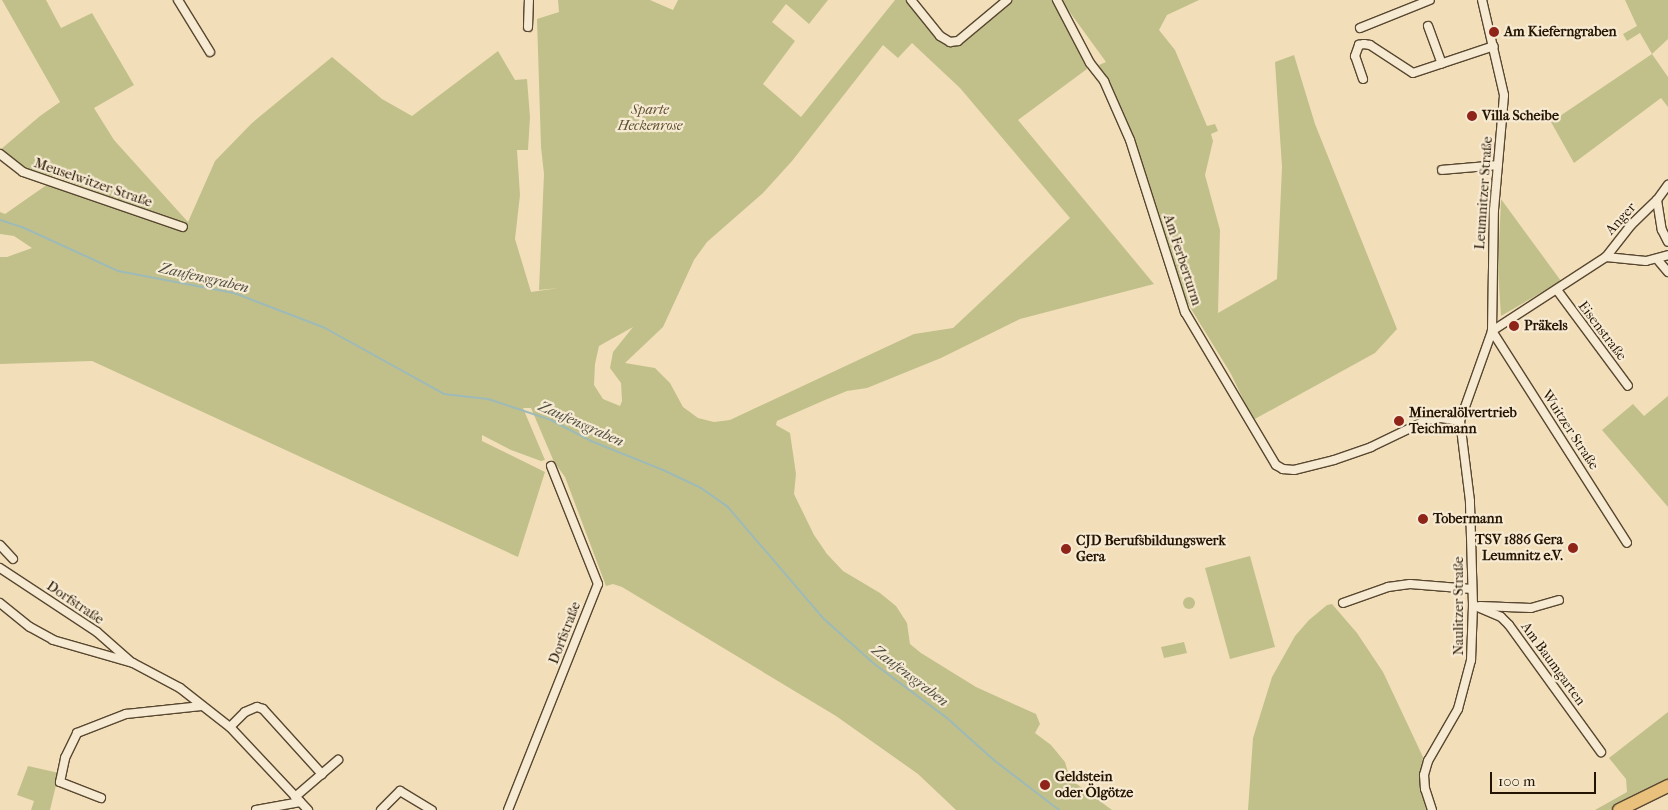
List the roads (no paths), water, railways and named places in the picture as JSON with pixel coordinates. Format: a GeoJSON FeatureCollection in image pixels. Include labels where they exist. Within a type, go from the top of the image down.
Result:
{"type":"FeatureCollection","features":[{"type":"Feature","properties":{"kind":"main road"},"geometry":{"type":"LineString","coordinates":[[1619,810],[1668,786]]}},
{"type":"Feature","properties":{"kind":"street"},"geometry":{"type":"LineString","coordinates":[[178,0],[210,52]]}},
{"type":"Feature","properties":{"kind":"street"},"geometry":{"type":"LineString","coordinates":[[528,27],[529,0]]}},
{"type":"Feature","properties":{"kind":"street"},"geometry":{"type":"LineString","coordinates":[[911,0],[940,36],[950,42],[958,41],[1007,0]]}},
{"type":"Feature","properties":{"kind":"street","name":"Am Ferberturm"},"geometry":{"type":"LineString","coordinates":[[1057,0],[1090,62],[1104,81],[1130,140],[1185,312],[1276,465],[1283,469],[1294,470],[1334,460],[1371,447],[1427,420],[1441,418],[1460,421]]}},
{"type":"Feature","properties":{"kind":"street"},"geometry":{"type":"LineString","coordinates":[[1360,28],[1430,0]]}},
{"type":"Feature","properties":{"kind":"street","name":"Leumnitzer Straße"},"geometry":{"type":"LineString","coordinates":[[1482,0],[1504,95],[1491,285],[1492,330]]}},
{"type":"Feature","properties":{"kind":"street"},"geometry":{"type":"LineString","coordinates":[[1428,26],[1442,64]]}},
{"type":"Feature","properties":{"kind":"street"},"geometry":{"type":"LineString","coordinates":[[1363,80],[1355,56],[1359,45],[1370,44],[1413,73],[1494,46]]}},
{"type":"Feature","properties":{"kind":"street","name":"Meuselwitzer Straße"},"geometry":{"type":"LineString","coordinates":[[0,154],[23,172],[183,227]]}},
{"type":"Feature","properties":{"kind":"street"},"geometry":{"type":"LineString","coordinates":[[1442,170],[1498,165]]}},
{"type":"Feature","properties":{"kind":"street","name":"Anger"},"geometry":{"type":"LineString","coordinates":[[1606,257],[1631,225],[1657,200],[1668,185]]}},
{"type":"Feature","properties":{"kind":"street","name":"Anger"},"geometry":{"type":"LineString","coordinates":[[1657,200],[1662,230],[1668,242]]}},
{"type":"Feature","properties":{"kind":"street"},"geometry":{"type":"LineString","coordinates":[[1492,330],[1606,257],[1646,261],[1668,255]]}},
{"type":"Feature","properties":{"kind":"street"},"geometry":{"type":"LineString","coordinates":[[1657,259],[1668,272]]}},
{"type":"Feature","properties":{"kind":"street","name":"Eisenstraße"},"geometry":{"type":"LineString","coordinates":[[1557,290],[1628,386]]}},
{"type":"Feature","properties":{"kind":"street","name":"Naulitzer Straße"},"geometry":{"type":"LineString","coordinates":[[1432,810],[1425,789],[1424,775],[1428,760],[1458,709],[1471,660],[1473,605],[1470,501],[1460,421],[1492,330]]}},
{"type":"Feature","properties":{"kind":"street","name":"Wuitzer Straße"},"geometry":{"type":"LineString","coordinates":[[1492,330],[1627,543]]}},
{"type":"Feature","properties":{"kind":"street","name":"Dorfstraße"},"geometry":{"type":"LineString","coordinates":[[508,810],[598,584],[550,466]]}},
{"type":"Feature","properties":{"kind":"street"},"geometry":{"type":"LineString","coordinates":[[0,545],[13,559]]}},
{"type":"Feature","properties":{"kind":"street","name":"Dorfstraße"},"geometry":{"type":"LineString","coordinates":[[0,568],[98,632],[133,663]]}},
{"type":"Feature","properties":{"kind":"street"},"geometry":{"type":"LineString","coordinates":[[1343,602],[1379,590],[1410,584],[1472,589]]}},
{"type":"Feature","properties":{"kind":"street"},"geometry":{"type":"LineString","coordinates":[[1473,605],[1530,608],[1559,600]]}},
{"type":"Feature","properties":{"kind":"street","name":"Dorfstraße"},"geometry":{"type":"LineString","coordinates":[[0,602],[30,627],[54,640],[133,663],[180,688],[230,727],[308,810]]}},
{"type":"Feature","properties":{"kind":"street","name":"Am Baumgarten"},"geometry":{"type":"LineString","coordinates":[[1473,605],[1501,617],[1509,625],[1600,752]]}},
{"type":"Feature","properties":{"kind":"street"},"geometry":{"type":"LineString","coordinates":[[101,798],[60,782],[65,758],[77,733],[126,714],[202,706]]}},
{"type":"Feature","properties":{"kind":"street"},"geometry":{"type":"LineString","coordinates":[[230,727],[245,712],[257,707],[263,709],[322,774]]}},
{"type":"Feature","properties":{"kind":"street"},"geometry":{"type":"LineString","coordinates":[[256,810],[298,800],[338,760]]}},
{"type":"Feature","properties":{"kind":"street"},"geometry":{"type":"LineString","coordinates":[[381,810],[400,791],[432,810]]}},
{"type":"Feature","properties":{"kind":"waterway","name":"Zaufensgraben"},"geometry":{"type":"LineString","coordinates":[[0,220],[22,227],[118,271],[234,293],[325,328],[444,394],[488,399],[551,420],[591,441],[663,470],[701,488],[727,506],[824,619],[873,663],[947,718],[995,761],[1059,810]]}},
{"type":"Feature","properties":{"kind":"place","name":"Am Kieferngraben"},"geometry":{"type":"Point","coordinates":[1494,32]}},
{"type":"Feature","properties":{"kind":"place","name":"Villa Scheibe"},"geometry":{"type":"Point","coordinates":[1472,116]}},
{"type":"Feature","properties":{"kind":"place","name":"Präkels"},"geometry":{"type":"Point","coordinates":[1514,326]}},
{"type":"Feature","properties":{"kind":"place","name":"Mineralölvertrieb Teichmann"},"geometry":{"type":"Point","coordinates":[1399,421]}},
{"type":"Feature","properties":{"kind":"place","name":"Tobermann"},"geometry":{"type":"Point","coordinates":[1423,519]}},
{"type":"Feature","properties":{"kind":"place","name":"TSV 1886 Gera Leumnitz e.V."},"geometry":{"type":"Point","coordinates":[1573,548]}},
{"type":"Feature","properties":{"kind":"place","name":"CJD Berufsbildungswerk Gera"},"geometry":{"type":"Point","coordinates":[1066,549]}},
{"type":"Feature","properties":{"kind":"place","name":"Geldstein oder Ölgötze"},"geometry":{"type":"Point","coordinates":[1045,785]}},
{"type":"Feature","properties":{"kind":"park label","name":"Sparte Heckenrose"},"geometry":{"type":"Point","coordinates":[650,118]}}]}
